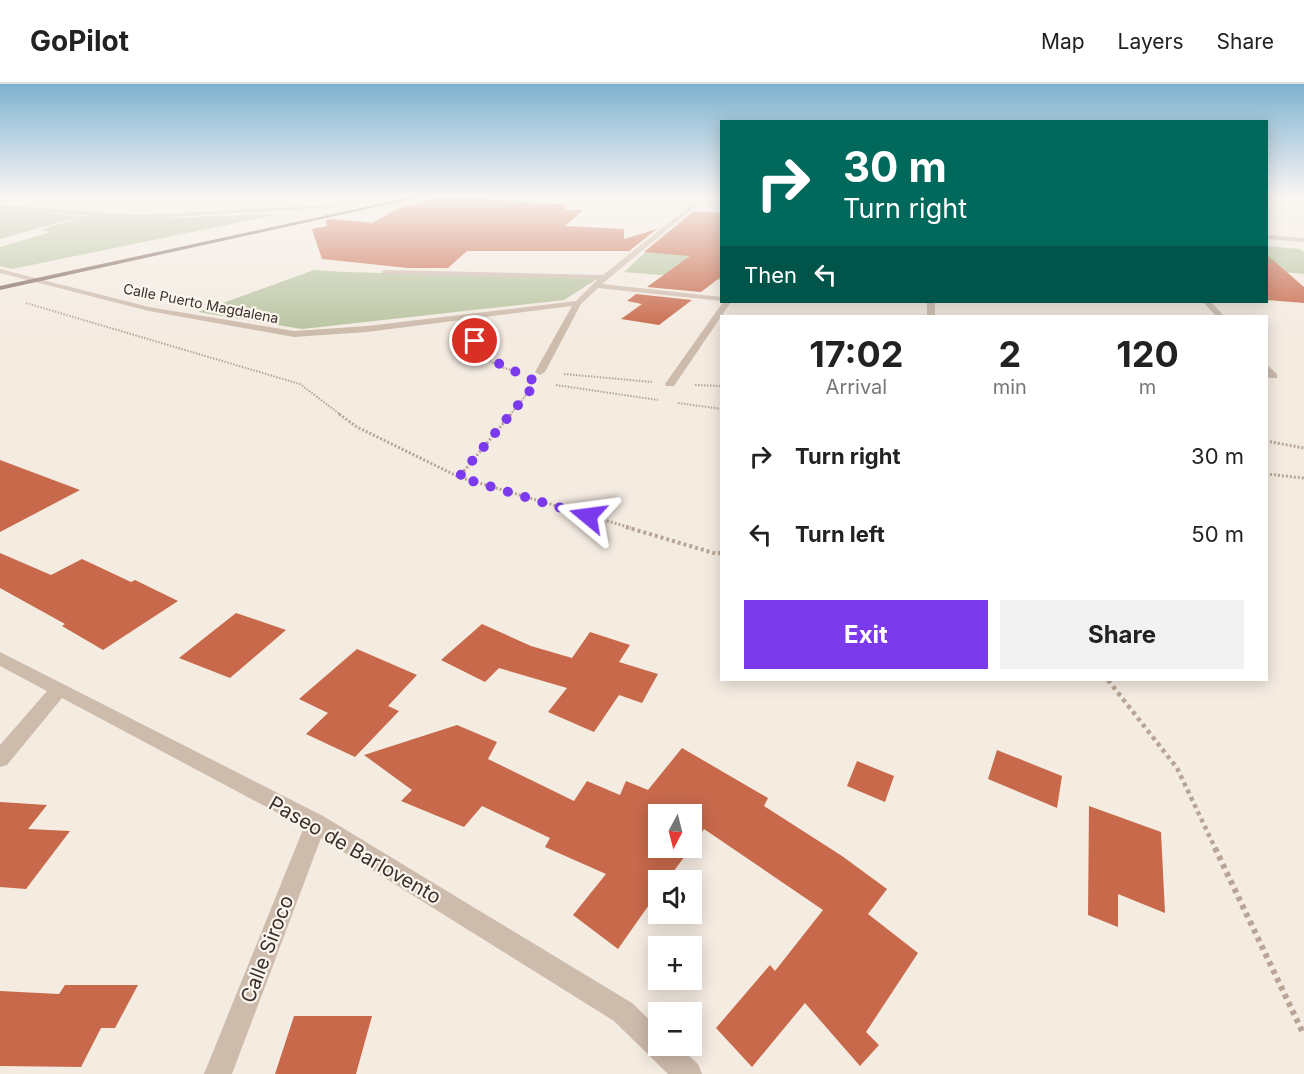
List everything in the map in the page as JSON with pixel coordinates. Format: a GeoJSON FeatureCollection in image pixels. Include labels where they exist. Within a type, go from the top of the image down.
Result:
{"type":"FeatureCollection","features":[{"type":"Feature","properties":{"kind":"main road"},"geometry":{"type":"LineString","coordinates":[[141,249],[172,242]]}},
{"type":"Feature","properties":{"kind":"main road"},"geometry":{"type":"LineString","coordinates":[[0,288],[37,275],[197,242]]}},
{"type":"Feature","properties":{"kind":"main road"},"geometry":{"type":"LineString","coordinates":[[0,279],[16,276]]}},
{"type":"Feature","properties":{"kind":"street"},"geometry":{"type":"LineString","coordinates":[[540,372],[578,303],[605,277],[649,242]]}},
{"type":"Feature","properties":{"kind":"street","name":"Calle Puerto Magdalena"},"geometry":{"type":"LineString","coordinates":[[0,271],[16,276],[37,275],[148,309],[294,334],[366,329],[578,303]]}},
{"type":"Feature","properties":{"kind":"street"},"geometry":{"type":"LineString","coordinates":[[385,272],[605,277]]}},
{"type":"Feature","properties":{"kind":"street"},"geometry":{"type":"LineString","coordinates":[[596,286],[720,299]]}},
{"type":"Feature","properties":{"kind":"street"},"geometry":{"type":"LineString","coordinates":[[670,384],[726,303]]}},
{"type":"Feature","properties":{"kind":"street"},"geometry":{"type":"LineString","coordinates":[[1208,303],[1219,315]]}},
{"type":"Feature","properties":{"kind":"street","name":"Paseo de Barlovento"},"geometry":{"type":"LineString","coordinates":[[0,658],[316,823],[623,1012],[688,1074]]}},
{"type":"Feature","properties":{"kind":"street"},"geometry":{"type":"LineString","coordinates":[[0,759],[59,688]]}},
{"type":"Feature","properties":{"kind":"street","name":"Calle Siroco"},"geometry":{"type":"LineString","coordinates":[[218,1074],[316,823]]}},
{"type":"Feature","properties":{"kind":"path"},"geometry":{"type":"LineString","coordinates":[[22,302],[300,384],[357,427],[459,477],[717,554],[720,553]]}},
{"type":"Feature","properties":{"kind":"path"},"geometry":{"type":"LineString","coordinates":[[481,330],[475,341],[476,349],[481,355],[519,375]]}},
{"type":"Feature","properties":{"kind":"path"},"geometry":{"type":"LineString","coordinates":[[510,371],[720,386]]}},
{"type":"Feature","properties":{"kind":"path"},"geometry":{"type":"LineString","coordinates":[[459,477],[537,382]]}},
{"type":"Feature","properties":{"kind":"path"},"geometry":{"type":"LineString","coordinates":[[548,384],[660,401]]}},
{"type":"Feature","properties":{"kind":"path"},"geometry":{"type":"LineString","coordinates":[[672,402],[720,409]]}},
{"type":"Feature","properties":{"kind":"path"},"geometry":{"type":"LineString","coordinates":[[1268,441],[1304,448]]}},
{"type":"Feature","properties":{"kind":"path"},"geometry":{"type":"LineString","coordinates":[[1268,474],[1304,478]]}},
{"type":"Feature","properties":{"kind":"path"},"geometry":{"type":"LineString","coordinates":[[1109,681],[1177,768],[1304,1035]]}},
{"type":"Feature","properties":{"kind":"green space"},"geometry":{"type":"Polygon","coordinates":[[[16,242],[143,242],[12,269],[0,266],[0,247],[16,242]]]}},
{"type":"Feature","properties":{"kind":"green space"},"geometry":{"type":"Polygon","coordinates":[[[652,246],[720,252],[720,280],[624,272],[652,246]]]}},
{"type":"Feature","properties":{"kind":"green space"},"geometry":{"type":"Polygon","coordinates":[[[1268,246],[1300,249],[1304,252],[1304,274],[1283,272],[1268,260],[1268,246]]]}},
{"type":"Feature","properties":{"kind":"green space"},"geometry":{"type":"Polygon","coordinates":[[[314,270],[597,279],[564,300],[302,329],[198,312],[314,270]]]}},
{"type":"Feature","properties":{"kind":"building"},"geometry":{"type":"Polygon","coordinates":[[[316,242],[640,242],[629,251],[467,251],[448,268],[408,268],[322,259],[316,242]]]}},
{"type":"Feature","properties":{"kind":"building"},"geometry":{"type":"Polygon","coordinates":[[[656,242],[720,242],[720,278],[701,292],[647,287],[690,256],[644,252],[656,242]]]}},
{"type":"Feature","properties":{"kind":"building"},"geometry":{"type":"Polygon","coordinates":[[[1268,256],[1304,287],[1304,303],[1268,300],[1268,256]]]}},
{"type":"Feature","properties":{"kind":"building"},"geometry":{"type":"Polygon","coordinates":[[[636,294],[692,300],[659,325],[621,319],[642,304],[627,301],[636,294]]]}},
{"type":"Feature","properties":{"kind":"building"},"geometry":{"type":"Polygon","coordinates":[[[0,460],[80,490],[0,532],[0,460]]]}},
{"type":"Feature","properties":{"kind":"building"},"geometry":{"type":"Polygon","coordinates":[[[0,553],[51,575],[82,559],[131,582],[135,580],[178,601],[103,650],[62,626],[65,624],[0,588],[0,553]]]}},
{"type":"Feature","properties":{"kind":"building"},"geometry":{"type":"Polygon","coordinates":[[[236,613],[286,630],[230,678],[179,658],[236,613]]]}},
{"type":"Feature","properties":{"kind":"building"},"geometry":{"type":"Polygon","coordinates":[[[482,624],[531,646],[572,658],[590,632],[630,645],[619,662],[658,674],[642,703],[619,695],[594,732],[548,712],[567,688],[499,668],[485,682],[441,660],[482,624]]]}},
{"type":"Feature","properties":{"kind":"building"},"geometry":{"type":"Polygon","coordinates":[[[357,649],[417,675],[388,706],[399,711],[355,757],[306,734],[328,713],[299,699],[357,649]]]}},
{"type":"Feature","properties":{"kind":"building"},"geometry":{"type":"Polygon","coordinates":[[[457,725],[497,742],[488,759],[574,801],[587,781],[620,795],[626,781],[648,790],[682,748],[768,798],[764,806],[842,856],[887,889],[868,914],[918,953],[866,1032],[879,1045],[860,1066],[805,1003],[752,1067],[716,1028],[770,965],[775,971],[823,910],[704,829],[702,832],[702,804],[648,804],[648,858],[684,858],[674,870],[648,870],[648,906],[618,949],[573,915],[606,874],[545,847],[550,838],[482,806],[464,827],[401,801],[412,790],[364,755],[457,725]]]}},
{"type":"Feature","properties":{"kind":"building"},"geometry":{"type":"Polygon","coordinates":[[[997,750],[1062,776],[1057,808],[988,779],[997,750]]]}},
{"type":"Feature","properties":{"kind":"building"},"geometry":{"type":"Polygon","coordinates":[[[857,761],[894,776],[885,802],[847,786],[857,761]]]}},
{"type":"Feature","properties":{"kind":"building"},"geometry":{"type":"Polygon","coordinates":[[[0,802],[47,805],[28,829],[70,831],[26,889],[0,887],[0,802]]]}},
{"type":"Feature","properties":{"kind":"building"},"geometry":{"type":"Polygon","coordinates":[[[1089,806],[1161,832],[1165,913],[1118,894],[1118,927],[1088,915],[1089,806]]]}},
{"type":"Feature","properties":{"kind":"building"},"geometry":{"type":"Polygon","coordinates":[[[65,985],[138,985],[115,1028],[101,1028],[81,1067],[0,1066],[0,991],[59,994],[65,985]]]}},
{"type":"Feature","properties":{"kind":"building"},"geometry":{"type":"Polygon","coordinates":[[[294,1016],[372,1016],[356,1074],[275,1074],[294,1016]]]}},
{"type":"Feature","properties":{"kind":"route"},"geometry":{"type":"LineString","coordinates":[[475,341],[476,349],[481,355],[510,371],[537,382],[459,477],[588,516]]}}]}
